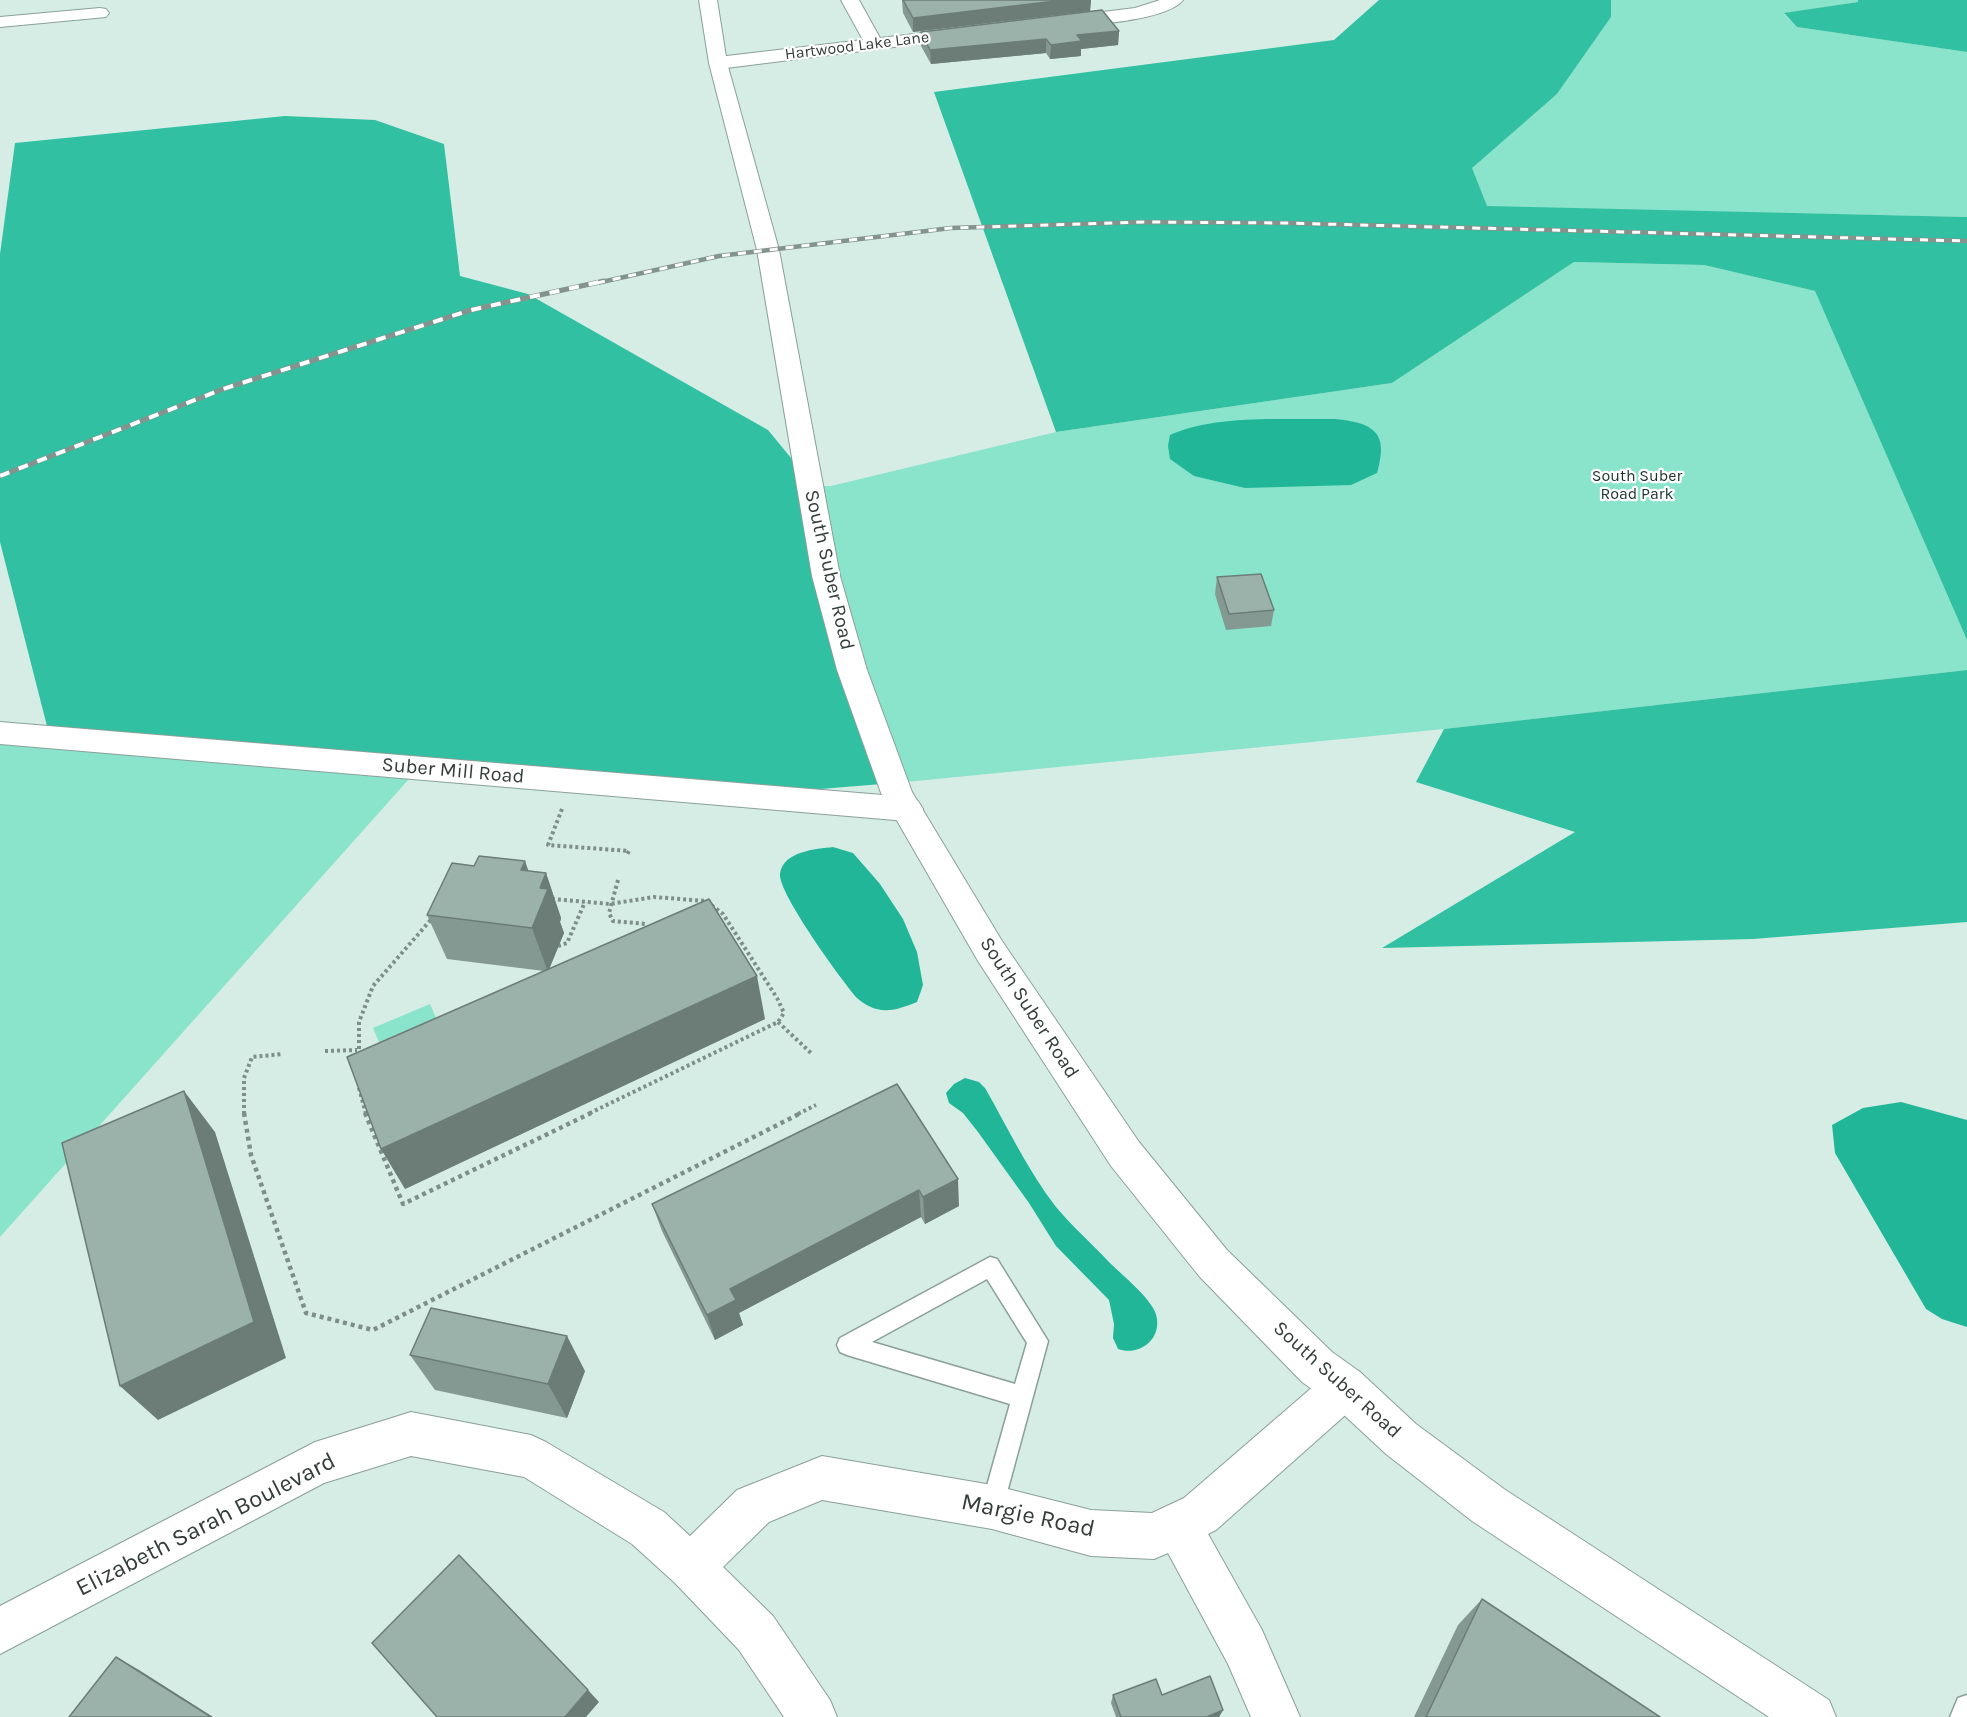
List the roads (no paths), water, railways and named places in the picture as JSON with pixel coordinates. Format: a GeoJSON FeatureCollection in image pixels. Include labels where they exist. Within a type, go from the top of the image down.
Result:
{"type":"FeatureCollection","features":[{"type":"Feature","properties":{"kind":"street","name":"South Suber Road"},"geometry":{"type":"LineString","coordinates":[[708,0],[718,63],[768,250],[826,576],[852,670],[897,793],[990,951],[1125,1154],[1213,1263],[1317,1367],[1345,1387],[1401,1439],[1488,1505],[1812,1717]]}},
{"type":"Feature","properties":{"kind":"street"},"geometry":{"type":"LineString","coordinates":[[850,0],[874,44]]}},
{"type":"Feature","properties":{"kind":"street"},"geometry":{"type":"LineString","coordinates":[[1047,24],[1131,13],[1164,6],[1173,0]]}},
{"type":"Feature","properties":{"kind":"street"},"geometry":{"type":"LineString","coordinates":[[0,22],[100,14]]}},
{"type":"Feature","properties":{"kind":"street","name":"Hartwood Lake Lane"},"geometry":{"type":"LineString","coordinates":[[718,63],[989,31]]}},
{"type":"Feature","properties":{"kind":"street","name":"Suber Mill Road"},"geometry":{"type":"LineString","coordinates":[[0,733],[907,808]]}},
{"type":"Feature","properties":{"kind":"street","name":"Margie Road"},"geometry":{"type":"LineString","coordinates":[[691,1567],[753,1506],[822,1478],[992,1506],[1091,1533],[1154,1536],[1200,1514],[1345,1387]]}},
{"type":"Feature","properties":{"kind":"street","name":"Elizabeth Sarah Boulevard"},"geometry":{"type":"LineString","coordinates":[[0,1631],[315,1464],[411,1434],[531,1457],[648,1528],[691,1567],[756,1633],[813,1717]]}},
{"type":"Feature","properties":{"kind":"street"},"geometry":{"type":"LineString","coordinates":[[1178,1525],[1245,1647],[1276,1717]]}},
{"type":"Feature","properties":{"kind":"lane"},"geometry":{"type":"LineString","coordinates":[[992,1506],[1023,1397],[1038,1341],[990,1266],[847,1345],[1023,1397]]}},
{"type":"Feature","properties":{"kind":"lane"},"geometry":{"type":"LineString","coordinates":[[1962,1717],[1967,1707]]}},
{"type":"Feature","properties":{"kind":"railway"},"geometry":{"type":"LineString","coordinates":[[597,283],[719,256],[951,228],[1144,222],[1285,223],[1967,241]]}},
{"type":"Feature","properties":{"kind":"railway"},"geometry":{"type":"LineString","coordinates":[[0,476],[223,389],[471,310],[604,281]]}},
{"type":"Feature","properties":{"kind":"park label","name":"South Suber Road Park"},"geometry":{"type":"Point","coordinates":[1637,485]}}]}
